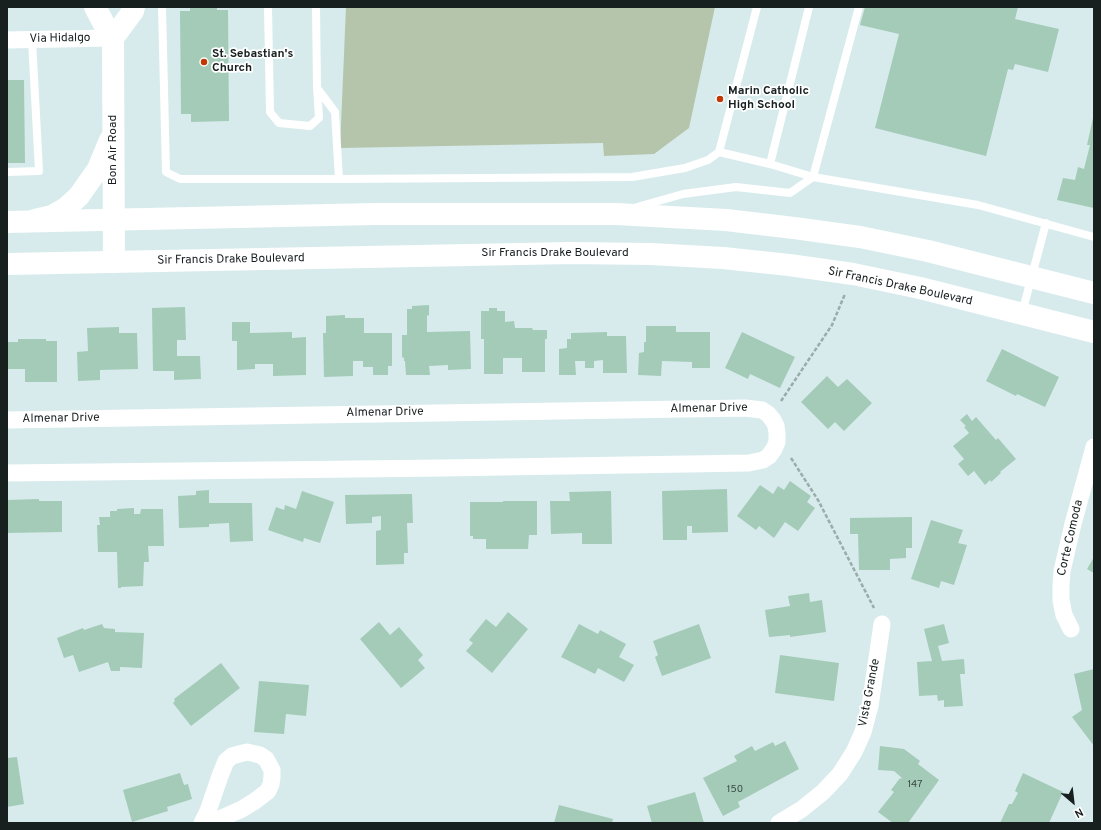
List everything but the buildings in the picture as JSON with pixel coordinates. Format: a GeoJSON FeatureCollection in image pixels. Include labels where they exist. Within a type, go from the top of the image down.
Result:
{"type":"FeatureCollection","features":[{"type":"Feature","properties":{"kind":"main road"},"geometry":{"type":"LineString","coordinates":[[95,7],[113,38],[133,11],[134,7]]}},
{"type":"Feature","properties":{"kind":"main road","name":"Bon Air Road"},"geometry":{"type":"LineString","coordinates":[[113,38],[114,262]]}},
{"type":"Feature","properties":{"kind":"main road"},"geometry":{"type":"LineString","coordinates":[[31,222],[52,216],[66,208],[79,196],[98,169],[114,131]]}},
{"type":"Feature","properties":{"kind":"main road"},"geometry":{"type":"LineString","coordinates":[[7,222],[376,214],[616,214],[726,220],[860,237],[928,251],[1094,294]]}},
{"type":"Feature","properties":{"kind":"main road","name":"Sir Francis Drake Boulevard"},"geometry":{"type":"LineString","coordinates":[[7,264],[571,253],[651,254],[723,258],[853,274],[920,288],[1094,332]]}},
{"type":"Feature","properties":{"kind":"street","name":"Via Hidalgo"},"geometry":{"type":"LineString","coordinates":[[7,40],[113,38]]}},
{"type":"Feature","properties":{"kind":"street","name":"Almenar Drive"},"geometry":{"type":"LineString","coordinates":[[7,420],[746,408],[762,410],[768,414]]}},
{"type":"Feature","properties":{"kind":"street"},"geometry":{"type":"LineString","coordinates":[[7,473],[749,463],[763,460],[769,456],[777,442],[776,426],[768,414]]}},
{"type":"Feature","properties":{"kind":"street","name":"Corte Comoda"},"geometry":{"type":"LineString","coordinates":[[1071,629],[1064,615],[1061,600],[1062,572],[1073,524],[1094,447]]}},
{"type":"Feature","properties":{"kind":"street","name":"Vista Grande"},"geometry":{"type":"LineString","coordinates":[[779,823],[802,809],[823,792],[840,774],[854,752],[863,732],[870,706],[882,624]]}},
{"type":"Feature","properties":{"kind":"street"},"geometry":{"type":"LineString","coordinates":[[202,823],[208,811],[226,761],[232,756],[247,752],[260,755],[266,759],[272,770],[271,784],[268,791],[255,802],[211,823]]}},
{"type":"Feature","properties":{"kind":"lane"},"geometry":{"type":"LineString","coordinates":[[162,7],[166,172],[180,179],[632,177],[685,168],[708,160],[719,152],[757,7]]}},
{"type":"Feature","properties":{"kind":"lane"},"geometry":{"type":"LineString","coordinates":[[268,7],[270,112],[279,123],[310,126],[319,118],[316,7]]}},
{"type":"Feature","properties":{"kind":"lane"},"geometry":{"type":"LineString","coordinates":[[770,164],[809,7]]}},
{"type":"Feature","properties":{"kind":"lane"},"geometry":{"type":"LineString","coordinates":[[616,214],[683,194],[736,187],[790,192],[813,177],[859,7]]}},
{"type":"Feature","properties":{"kind":"lane"},"geometry":{"type":"LineString","coordinates":[[7,172],[39,171],[32,40]]}},
{"type":"Feature","properties":{"kind":"lane"},"geometry":{"type":"LineString","coordinates":[[317,87],[335,112],[339,179]]}},
{"type":"Feature","properties":{"kind":"lane"},"geometry":{"type":"LineString","coordinates":[[719,152],[770,164],[813,177],[978,205],[1094,237]]}},
{"type":"Feature","properties":{"kind":"lane"},"geometry":{"type":"LineString","coordinates":[[1022,314],[1046,223]]}},
{"type":"Feature","properties":{"kind":"path"},"geometry":{"type":"LineString","coordinates":[[768,414],[778,406],[832,325],[846,291]]}},
{"type":"Feature","properties":{"kind":"path"},"geometry":{"type":"LineString","coordinates":[[777,442],[786,450],[818,500],[882,624]]}},
{"type":"Feature","properties":{"kind":"green space"},"geometry":{"type":"Polygon","coordinates":[[[346,7],[715,7],[689,128],[654,154],[604,156],[603,143],[340,148],[346,7]]]}},
{"type":"Feature","properties":{"kind":"place","name":"St. Sebastian's Church"},"geometry":{"type":"Point","coordinates":[204,62]}},
{"type":"Feature","properties":{"kind":"place","name":"Marin Catholic High School"},"geometry":{"type":"Point","coordinates":[720,99]}}]}
